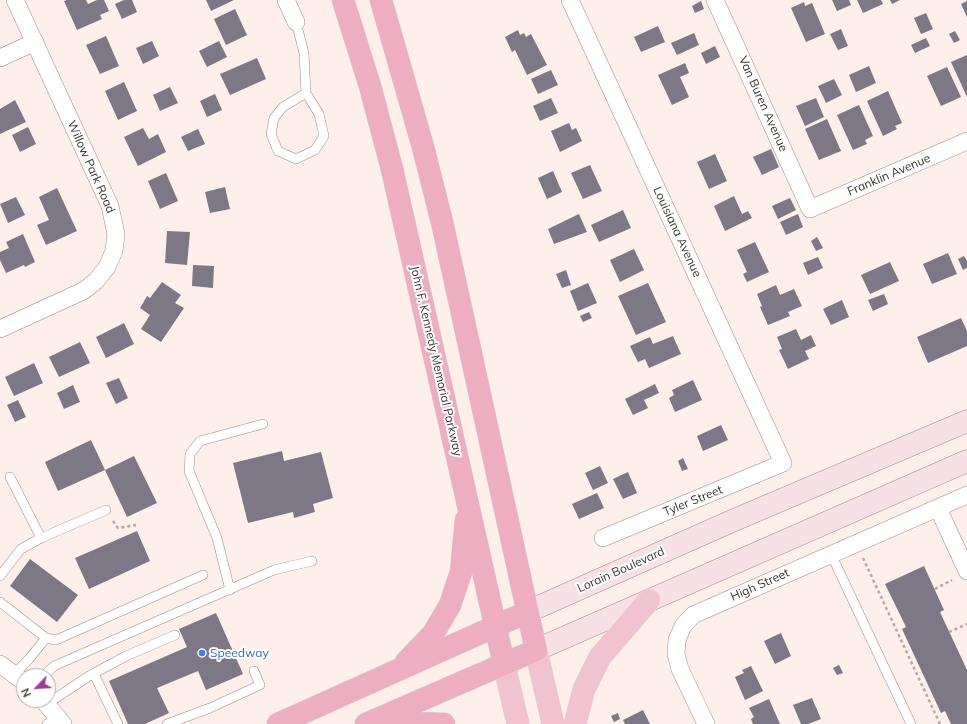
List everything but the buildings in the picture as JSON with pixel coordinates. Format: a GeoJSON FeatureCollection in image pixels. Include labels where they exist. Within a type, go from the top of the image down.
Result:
{"type":"FeatureCollection","features":[{"type":"Feature","properties":{"kind":"highway","name":"John F. Kennedy Memorial Parkway"},"geometry":{"type":"LineString","coordinates":[[343,0],[370,86],[392,169],[504,664]]}},
{"type":"Feature","properties":{"kind":"highway"},"geometry":{"type":"LineString","coordinates":[[368,723],[536,650],[442,222],[423,147],[381,0]]}},
{"type":"Feature","properties":{"kind":"highway"},"geometry":{"type":"LineString","coordinates":[[381,678],[409,659],[433,634],[450,605],[461,572],[468,503]]}},
{"type":"Feature","properties":{"kind":"highway","name":"Lorain Boulevard"},"geometry":{"type":"LineString","coordinates":[[278,724],[527,612]]}},
{"type":"Feature","properties":{"kind":"highway"},"geometry":{"type":"LineString","coordinates":[[368,723],[444,724]]}},
{"type":"Feature","properties":{"kind":"main road","name":"Lorain Boulevard"},"geometry":{"type":"LineString","coordinates":[[527,612],[726,524],[967,421]]}},
{"type":"Feature","properties":{"kind":"main road"},"geometry":{"type":"LineString","coordinates":[[553,724],[536,650],[967,461]]}},
{"type":"Feature","properties":{"kind":"main road"},"geometry":{"type":"LineString","coordinates":[[575,724],[584,689],[600,657],[648,600]]}},
{"type":"Feature","properties":{"kind":"main road","name":"John F. Kennedy Memorial Parkway"},"geometry":{"type":"LineString","coordinates":[[504,664],[518,724]]}},
{"type":"Feature","properties":{"kind":"street","name":"Willow Park Road"},"geometry":{"type":"LineString","coordinates":[[0,329],[83,291],[96,281],[107,267],[114,251],[116,234],[114,217],[110,206],[15,0]]}},
{"type":"Feature","properties":{"kind":"street"},"geometry":{"type":"LineString","coordinates":[[286,0],[296,22]]}},
{"type":"Feature","properties":{"kind":"street","name":"Louisiana Avenue"},"geometry":{"type":"LineString","coordinates":[[570,0],[783,463]]}},
{"type":"Feature","properties":{"kind":"street","name":"Van Buren Avenue"},"geometry":{"type":"LineString","coordinates":[[715,0],[810,209]]}},
{"type":"Feature","properties":{"kind":"street"},"geometry":{"type":"LineString","coordinates":[[0,58],[35,42]]}},
{"type":"Feature","properties":{"kind":"street","name":"Franklin Avenue"},"geometry":{"type":"LineString","coordinates":[[810,209],[967,141]]}},
{"type":"Feature","properties":{"kind":"street","name":"Tyler Street"},"geometry":{"type":"LineString","coordinates":[[603,538],[783,463]]}},
{"type":"Feature","properties":{"kind":"street"},"geometry":{"type":"LineString","coordinates":[[961,575],[938,508],[967,495]]}},
{"type":"Feature","properties":{"kind":"street","name":"High Street"},"geometry":{"type":"LineString","coordinates":[[706,724],[680,669],[676,654],[677,640],[683,626],[693,615],[938,508]]}},
{"type":"Feature","properties":{"kind":"street"},"geometry":{"type":"LineString","coordinates":[[0,664],[16,676]]}},
{"type":"Feature","properties":{"kind":"street"},"geometry":{"type":"LineString","coordinates":[[48,708],[56,722]]}},
{"type":"Feature","properties":{"kind":"lane"},"geometry":{"type":"LineString","coordinates":[[296,22],[304,54],[306,93],[319,114],[324,136],[315,150],[296,159],[278,151],[270,134],[274,118],[284,107],[306,93]]}},
{"type":"Feature","properties":{"kind":"lane"},"geometry":{"type":"LineString","coordinates":[[230,590],[217,538],[189,471],[190,454],[200,441],[263,424]]}},
{"type":"Feature","properties":{"kind":"lane"},"geometry":{"type":"LineString","coordinates":[[10,477],[40,538]]}},
{"type":"Feature","properties":{"kind":"lane"},"geometry":{"type":"LineString","coordinates":[[0,576],[21,548],[40,538],[106,510]]}},
{"type":"Feature","properties":{"kind":"lane"},"geometry":{"type":"LineString","coordinates":[[831,554],[911,724]]}},
{"type":"Feature","properties":{"kind":"lane"},"geometry":{"type":"LineString","coordinates":[[52,668],[274,570],[312,561]]}},
{"type":"Feature","properties":{"kind":"lane"},"geometry":{"type":"LineString","coordinates":[[0,602],[46,638],[56,640],[203,575]]}},
{"type":"Feature","properties":{"kind":"lane"},"geometry":{"type":"LineString","coordinates":[[56,696],[126,656],[175,635]]}},
{"type":"Feature","properties":{"kind":"lane"},"geometry":{"type":"LineString","coordinates":[[24,668],[29,659],[46,638]]}},
{"type":"Feature","properties":{"kind":"lane"},"geometry":{"type":"LineString","coordinates":[[167,724],[210,708],[260,685],[254,671]]}},
{"type":"Feature","properties":{"kind":"lane"},"geometry":{"type":"LineString","coordinates":[[94,674],[118,724]]}},
{"type":"Feature","properties":{"kind":"path"},"geometry":{"type":"LineString","coordinates":[[118,528],[136,525]]}},
{"type":"Feature","properties":{"kind":"path"},"geometry":{"type":"LineString","coordinates":[[861,554],[940,724]]}},
{"type":"Feature","properties":{"kind":"path"},"geometry":{"type":"LineString","coordinates":[[934,589],[961,575]]}},
{"type":"Feature","properties":{"kind":"path"},"geometry":{"type":"LineString","coordinates":[[950,632],[967,624]]}},
{"type":"Feature","properties":{"kind":"place","name":"Speedway"},"geometry":{"type":"Point","coordinates":[202,653]}}]}
